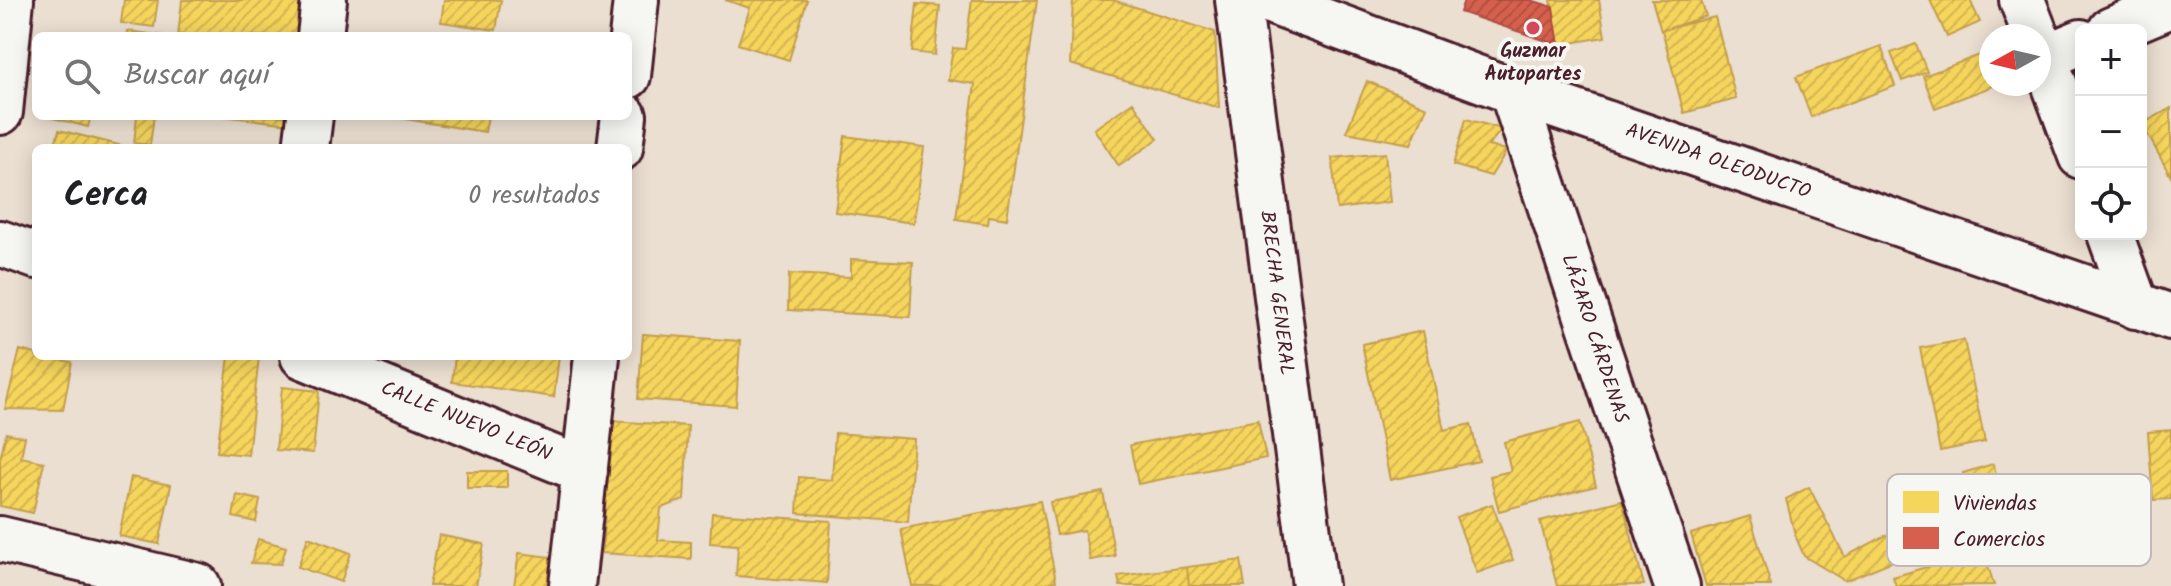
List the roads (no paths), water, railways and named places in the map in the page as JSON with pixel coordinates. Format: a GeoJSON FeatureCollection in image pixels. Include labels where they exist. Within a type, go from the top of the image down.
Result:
{"type":"FeatureCollection","features":[{"type":"Feature","properties":{"kind":"street"},"geometry":{"type":"LineString","coordinates":[[0,112],[11,0]]}},
{"type":"Feature","properties":{"kind":"street"},"geometry":{"type":"LineString","coordinates":[[320,32],[324,0]]}},
{"type":"Feature","properties":{"kind":"street"},"geometry":{"type":"LineString","coordinates":[[632,38],[636,0]]}},
{"type":"Feature","properties":{"kind":"street","name":"BRECHA GENERAL"},"geometry":{"type":"LineString","coordinates":[[1238,0],[1315,586]]}},
{"type":"Feature","properties":{"kind":"street","name":"AVENIDA OLEODUCTO"},"geometry":{"type":"LineString","coordinates":[[1267,0],[1512,91],[2154,311]]}},
{"type":"Feature","properties":{"kind":"street"},"geometry":{"type":"LineString","coordinates":[[2022,0],[2037,24]]}},
{"type":"Feature","properties":{"kind":"street"},"geometry":{"type":"LineString","coordinates":[[2125,24],[2171,5]]}},
{"type":"Feature","properties":{"kind":"street"},"geometry":{"type":"LineString","coordinates":[[2051,48],[2075,134]]}},
{"type":"Feature","properties":{"kind":"street","name":"LÁZARO CÁRDENAS"},"geometry":{"type":"LineString","coordinates":[[1512,91],[1677,586]]}},
{"type":"Feature","properties":{"kind":"street"},"geometry":{"type":"LineString","coordinates":[[306,144],[310,120]]}},
{"type":"Feature","properties":{"kind":"street"},"geometry":{"type":"LineString","coordinates":[[620,144],[624,120]]}},
{"type":"Feature","properties":{"kind":"street"},"geometry":{"type":"LineString","coordinates":[[2113,240],[2154,311]]}},
{"type":"Feature","properties":{"kind":"street"},"geometry":{"type":"LineString","coordinates":[[0,243],[32,255]]}},
{"type":"Feature","properties":{"kind":"street","name":"CALLE NUEVO LEÓN"},"geometry":{"type":"LineString","coordinates":[[313,360],[585,471]]}},
{"type":"Feature","properties":{"kind":"street"},"geometry":{"type":"LineString","coordinates":[[572,586],[597,360]]}},
{"type":"Feature","properties":{"kind":"street"},"geometry":{"type":"LineString","coordinates":[[0,539],[198,586]]}},
{"type":"Feature","properties":{"kind":"place","name":"Guzmar Autopartes"},"geometry":{"type":"Point","coordinates":[1533,28]}}]}
